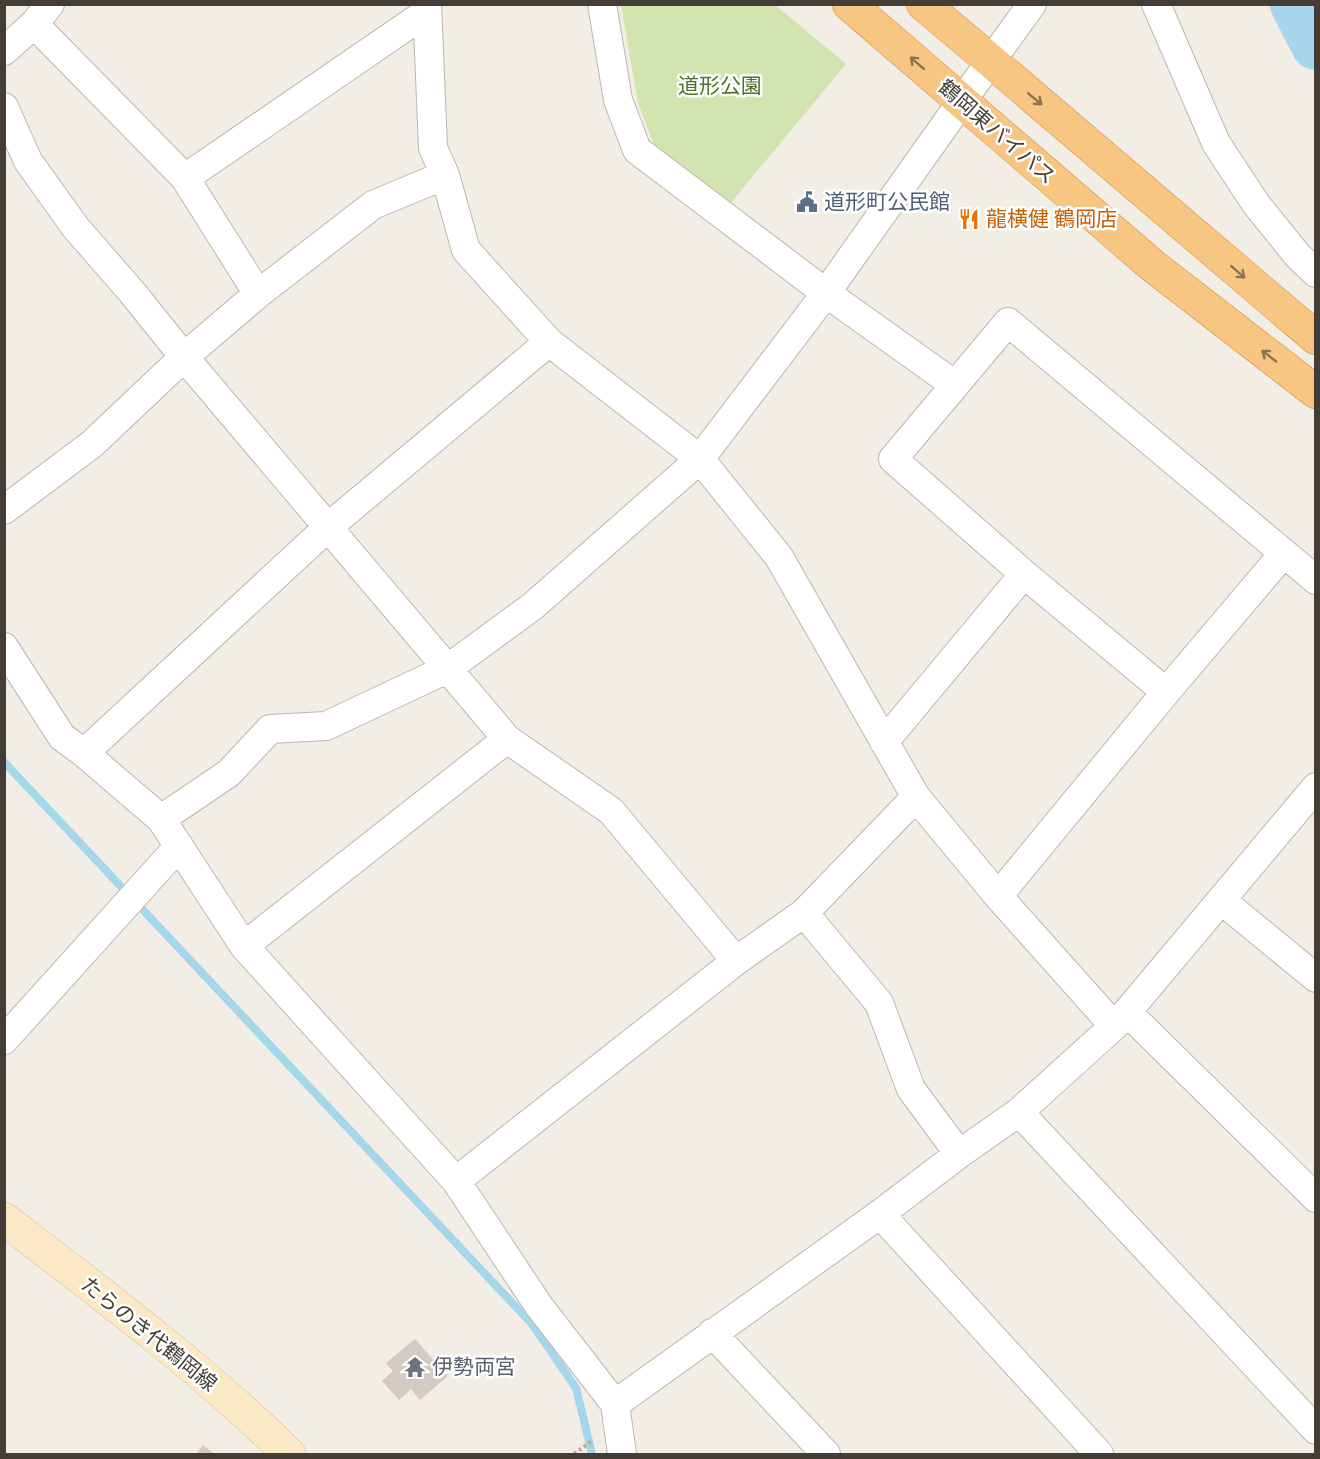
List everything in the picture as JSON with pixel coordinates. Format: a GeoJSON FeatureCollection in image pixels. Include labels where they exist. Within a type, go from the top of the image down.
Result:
{"type":"FeatureCollection","features":[{"type":"Feature","properties":{"kind":"highway","name":"鶴岡東バイパス"},"geometry":{"type":"LineString","coordinates":[[849,4],[1153,266],[1316,392]]}},
{"type":"Feature","properties":{"kind":"highway"},"geometry":{"type":"LineString","coordinates":[[923,4],[1316,338]]}},
{"type":"Feature","properties":{"kind":"main road","name":"たらのき代鶴岡線"},"geometry":{"type":"LineString","coordinates":[[4,1219],[157,1337],[258,1424],[289,1455]]}},
{"type":"Feature","properties":{"kind":"street"},"geometry":{"type":"LineString","coordinates":[[602,4],[618,100],[637,150],[826,293],[955,385]]}},
{"type":"Feature","properties":{"kind":"street"},"geometry":{"type":"LineString","coordinates":[[161,819],[229,773],[270,729],[326,726],[447,669],[533,606],[700,459],[826,293],[1032,4]]}},
{"type":"Feature","properties":{"kind":"street"},"geometry":{"type":"LineString","coordinates":[[1156,4],[1216,143],[1256,204],[1298,256],[1316,273]]}},
{"type":"Feature","properties":{"kind":"street"},"geometry":{"type":"LineString","coordinates":[[427,8],[433,148],[445,175],[466,250],[549,342],[700,459],[779,557],[916,797],[998,896],[1120,1019],[1316,1198]]}},
{"type":"Feature","properties":{"kind":"street"},"geometry":{"type":"LineString","coordinates":[[186,178],[427,8]]}},
{"type":"Feature","properties":{"kind":"street"},"geometry":{"type":"LineString","coordinates":[[4,51],[42,14],[186,178],[258,294]]}},
{"type":"Feature","properties":{"kind":"street"},"geometry":{"type":"LineString","coordinates":[[4,107],[28,161],[76,228],[447,669],[507,739],[611,811],[736,961]]}},
{"type":"Feature","properties":{"kind":"street"},"geometry":{"type":"LineString","coordinates":[[4,510],[92,444],[184,357],[258,294],[373,205],[445,175]]}},
{"type":"Feature","properties":{"kind":"street"},"geometry":{"type":"LineString","coordinates":[[1166,692],[1024,574],[893,459],[1008,322],[1316,580]]}},
{"type":"Feature","properties":{"kind":"street"},"geometry":{"type":"LineString","coordinates":[[84,753],[327,528],[549,342]]}},
{"type":"Feature","properties":{"kind":"street"},"geometry":{"type":"LineString","coordinates":[[998,896],[1284,553]]}},
{"type":"Feature","properties":{"kind":"street"},"geometry":{"type":"LineString","coordinates":[[884,742],[1024,574]]}},
{"type":"Feature","properties":{"kind":"street"},"geometry":{"type":"LineString","coordinates":[[4,647],[62,737],[161,819],[244,946],[456,1180],[539,1306],[615,1404],[622,1455]]}},
{"type":"Feature","properties":{"kind":"street"},"geometry":{"type":"LineString","coordinates":[[244,946],[507,739]]}},
{"type":"Feature","properties":{"kind":"street"},"geometry":{"type":"LineString","coordinates":[[615,1404],[1019,1112],[1120,1019],[1316,788]]}},
{"type":"Feature","properties":{"kind":"street"},"geometry":{"type":"LineString","coordinates":[[456,1180],[736,961],[804,913],[916,797]]}},
{"type":"Feature","properties":{"kind":"street"},"geometry":{"type":"LineString","coordinates":[[4,1040],[179,846]]}},
{"type":"Feature","properties":{"kind":"street"},"geometry":{"type":"LineString","coordinates":[[1221,900],[1316,978]]}},
{"type":"Feature","properties":{"kind":"street"},"geometry":{"type":"LineString","coordinates":[[804,913],[879,1003],[911,1089],[959,1154]]}},
{"type":"Feature","properties":{"kind":"street"},"geometry":{"type":"LineString","coordinates":[[1019,1112],[1316,1430]]}},
{"type":"Feature","properties":{"kind":"street"},"geometry":{"type":"LineString","coordinates":[[880,1214],[1099,1455]]}},
{"type":"Feature","properties":{"kind":"street"},"geometry":{"type":"LineString","coordinates":[[712,1333],[826,1455]]}},
{"type":"Feature","properties":{"kind":"green space","name":"道形公園"},"geometry":{"type":"Polygon","coordinates":[[[621,5],[775,5],[846,64],[729,205],[655,147],[638,103],[621,5]]]}},
{"type":"Feature","properties":{"kind":"building","name":"伊勢両宮"},"geometry":{"type":"Polygon","coordinates":[[[415,1339],[448,1376],[420,1400],[411,1389],[399,1400],[382,1381],[393,1371],[386,1363],[415,1339]]]}},
{"type":"Feature","properties":{"kind":"building"},"geometry":{"type":"Polygon","coordinates":[[[203,1445],[214,1454],[196,1454],[203,1445]]]}},
{"type":"Feature","properties":{"kind":"waterway"},"geometry":{"type":"LineString","coordinates":[[1295,4],[1316,45]]}},
{"type":"Feature","properties":{"kind":"waterway"},"geometry":{"type":"LineString","coordinates":[[4,762],[532,1324],[576,1388],[592,1454]]}},
{"type":"Feature","properties":{"kind":"place","name":"道形町公民館"},"geometry":{"type":"Point","coordinates":[807,202]}},
{"type":"Feature","properties":{"kind":"place","name":"龍横健 鶴岡店"},"geometry":{"type":"Point","coordinates":[969,219]}},
{"type":"Feature","properties":{"kind":"place","name":"伊勢両宮"},"geometry":{"type":"Point","coordinates":[415,1367]}}]}
